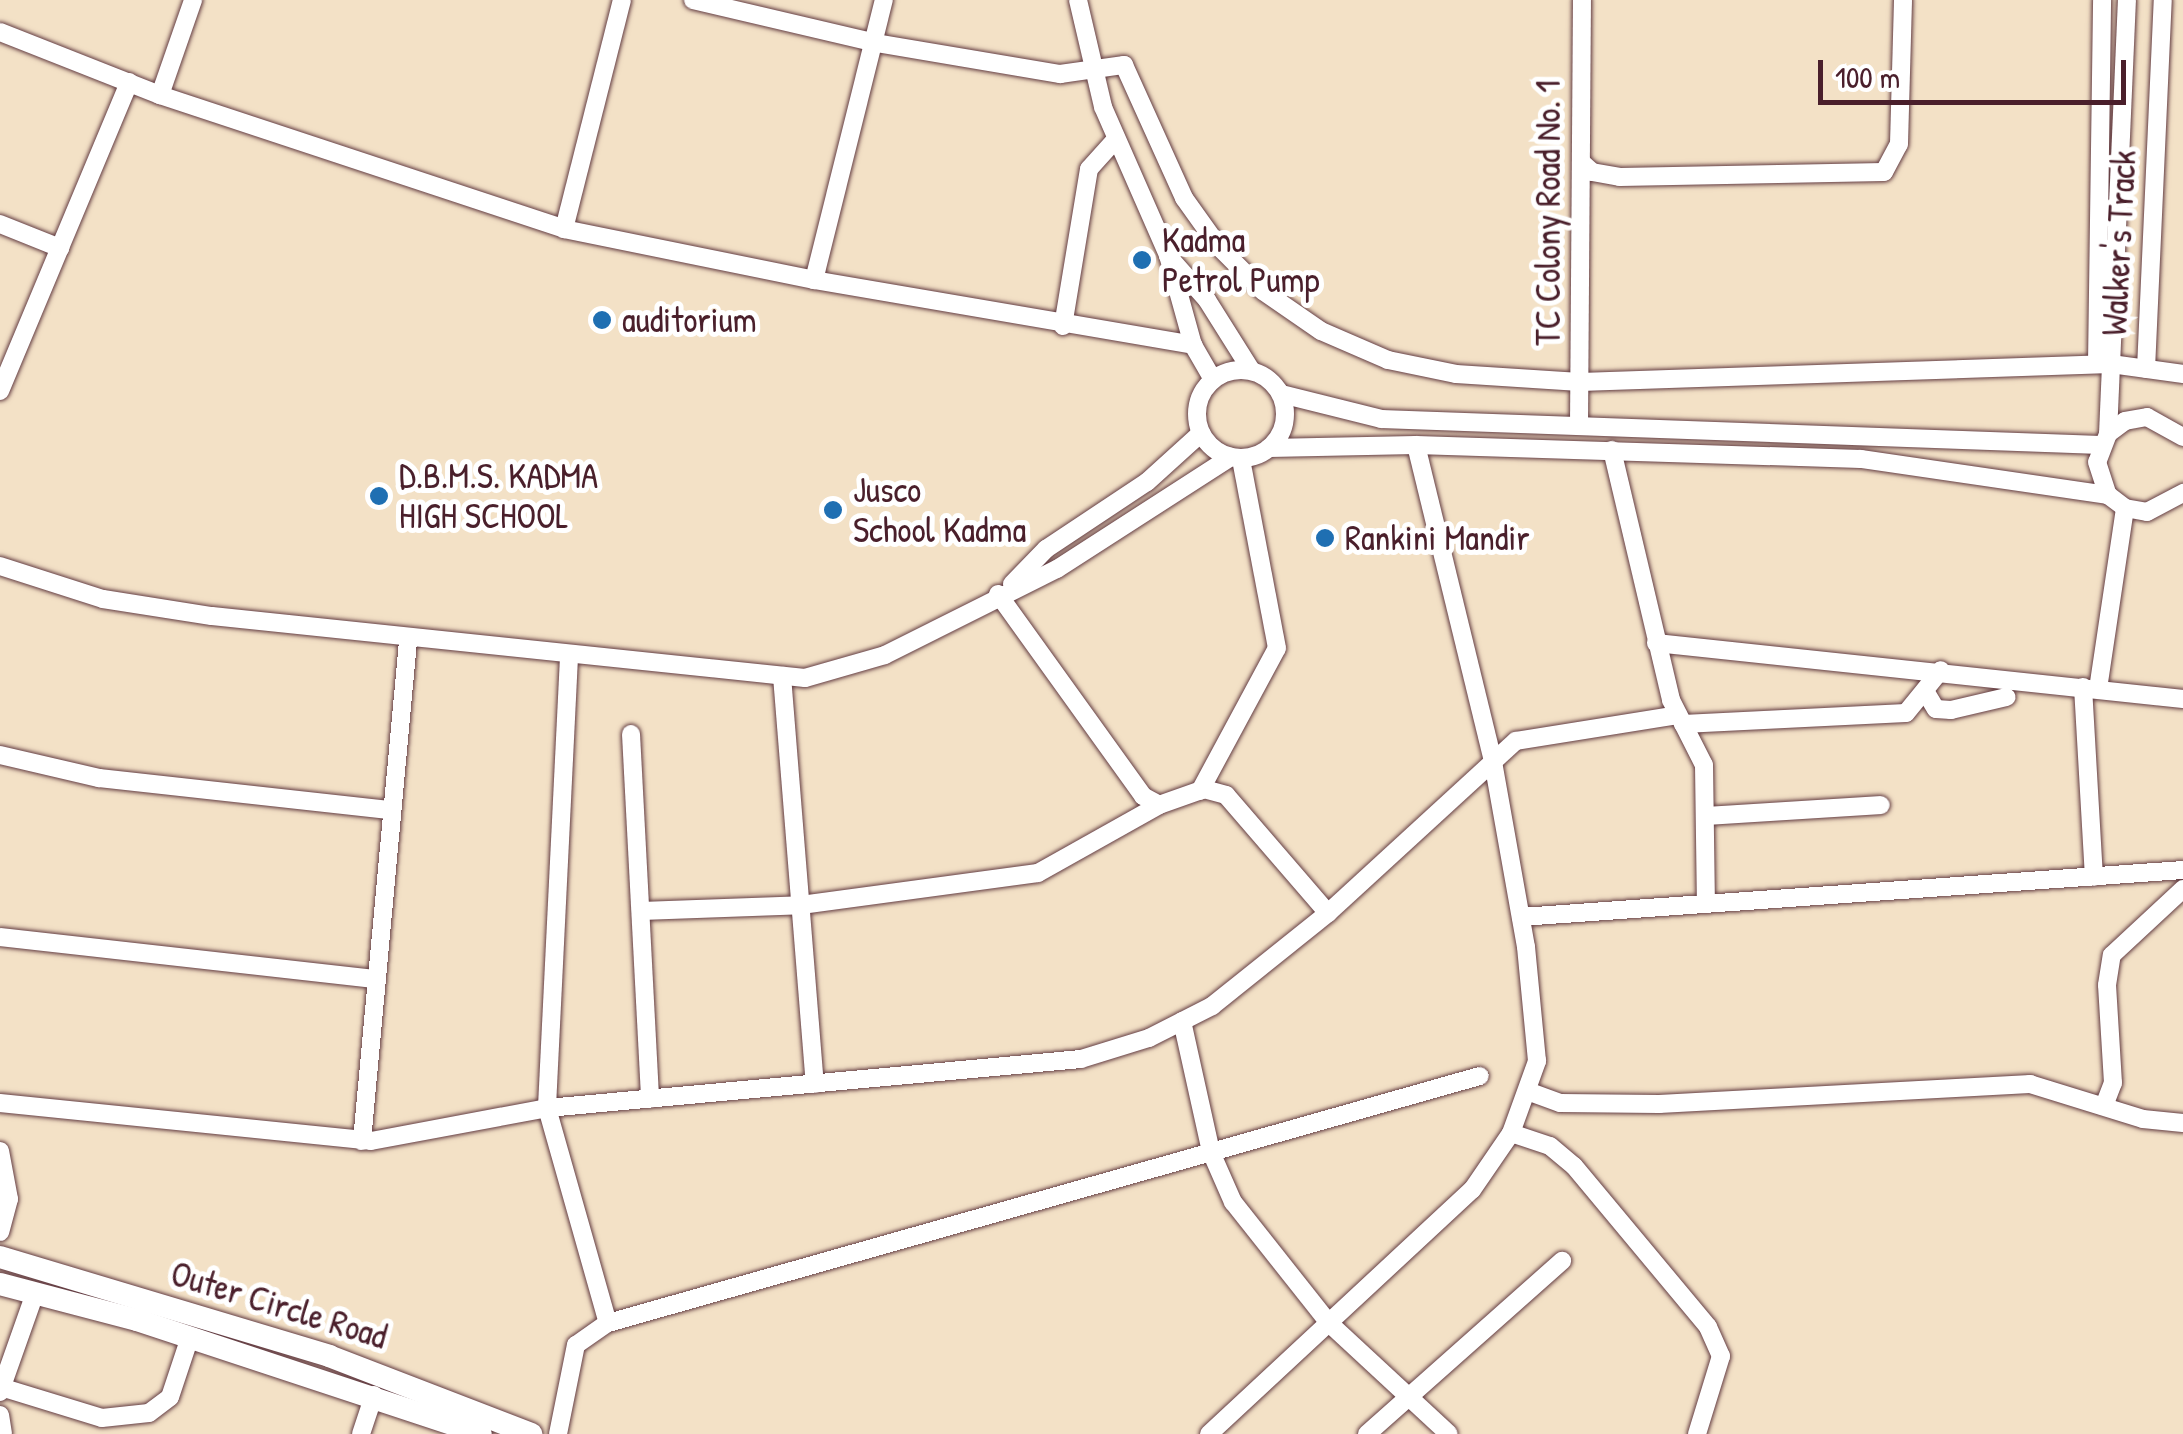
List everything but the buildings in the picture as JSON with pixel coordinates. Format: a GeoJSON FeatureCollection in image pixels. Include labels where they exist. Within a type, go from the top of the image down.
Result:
{"type":"FeatureCollection","features":[{"type":"Feature","properties":{"kind":"main road","name":"Outer Circle Road"},"geometry":{"type":"LineString","coordinates":[[0,1257],[330,1356],[531,1434]]}},
{"type":"Feature","properties":{"kind":"main road","name":"Outer Circle Road"},"geometry":{"type":"LineString","coordinates":[[0,1284],[190,1337],[374,1395],[481,1434]]}},
{"type":"Feature","properties":{"kind":"street"},"geometry":{"type":"LineString","coordinates":[[160,94],[193,0]]}},
{"type":"Feature","properties":{"kind":"street"},"geometry":{"type":"LineString","coordinates":[[564,228],[622,0]]}},
{"type":"Feature","properties":{"kind":"street"},"geometry":{"type":"LineString","coordinates":[[693,0],[876,42],[1060,74],[1118,63],[1130,71],[1155,140],[1219,247],[1264,291],[1321,331],[1388,360],[1456,374],[1580,382],[2104,364],[2183,374]]}},
{"type":"Feature","properties":{"kind":"street"},"geometry":{"type":"LineString","coordinates":[[814,280],[884,0]]}},
{"type":"Feature","properties":{"kind":"street"},"geometry":{"type":"LineString","coordinates":[[1078,0],[1092,69],[1116,139],[1168,256],[1193,345],[1214,378]]}},
{"type":"Feature","properties":{"kind":"street","name":"TC Colony Road No. 1"},"geometry":{"type":"LineString","coordinates":[[1579,426],[1582,0]]}},
{"type":"Feature","properties":{"kind":"street"},"geometry":{"type":"LineString","coordinates":[[1581,162],[1592,172],[1620,178],[1884,172],[1899,144],[1902,0]]}},
{"type":"Feature","properties":{"kind":"street"},"geometry":{"type":"LineString","coordinates":[[2102,0],[2104,439],[2096,462],[2108,496]]}},
{"type":"Feature","properties":{"kind":"street"},"geometry":{"type":"LineString","coordinates":[[2104,364],[2127,0]]}},
{"type":"Feature","properties":{"kind":"street","name":"Walker's Track"},"geometry":{"type":"LineString","coordinates":[[2146,369],[2163,0]]}},
{"type":"Feature","properties":{"kind":"street"},"geometry":{"type":"LineString","coordinates":[[0,32],[160,94],[564,228],[814,280],[1063,326],[1193,345]]}},
{"type":"Feature","properties":{"kind":"street"},"geometry":{"type":"LineString","coordinates":[[0,390],[129,82]]}},
{"type":"Feature","properties":{"kind":"street"},"geometry":{"type":"LineString","coordinates":[[1063,326],[1089,169],[1116,139]]}},
{"type":"Feature","properties":{"kind":"street"},"geometry":{"type":"LineString","coordinates":[[0,224],[60,248]]}},
{"type":"Feature","properties":{"kind":"street"},"geometry":{"type":"LineString","coordinates":[[1168,256],[1207,300],[1251,370],[1282,394],[1380,418],[2104,439],[2147,417],[2183,437]]}},
{"type":"Feature","properties":{"kind":"street"},"geometry":{"type":"LineString","coordinates":[[1003,591],[1046,549],[1147,482],[1201,433],[1201,394],[1214,378],[1251,370]]}},
{"type":"Feature","properties":{"kind":"street"},"geometry":{"type":"LineString","coordinates":[[1269,448],[1282,433],[1282,394]]}},
{"type":"Feature","properties":{"kind":"street"},"geometry":{"type":"LineString","coordinates":[[1200,791],[1277,648],[1236,458],[1201,433]]}},
{"type":"Feature","properties":{"kind":"street"},"geometry":{"type":"LineString","coordinates":[[1209,1434],[1472,1190],[1511,1133],[1530,1092],[1537,1061],[1520,916],[1493,761],[1416,446]]}},
{"type":"Feature","properties":{"kind":"street"},"geometry":{"type":"LineString","coordinates":[[0,566],[102,599],[408,641],[782,676],[840,672],[885,655],[1003,591],[1056,569],[1236,458],[1269,448],[1416,446],[1862,459],[2108,496],[2125,508],[2147,512],[2176,507],[2183,492]]}},
{"type":"Feature","properties":{"kind":"street"},"geometry":{"type":"LineString","coordinates":[[1612,450],[1656,643],[1680,719],[1704,765],[1706,904]]}},
{"type":"Feature","properties":{"kind":"street"},"geometry":{"type":"LineString","coordinates":[[2094,877],[2091,688],[2125,508]]}},
{"type":"Feature","properties":{"kind":"street"},"geometry":{"type":"LineString","coordinates":[[1003,591],[1143,796],[1159,805]]}},
{"type":"Feature","properties":{"kind":"street"},"geometry":{"type":"LineString","coordinates":[[362,1141],[408,641]]}},
{"type":"Feature","properties":{"kind":"street"},"geometry":{"type":"LineString","coordinates":[[1656,643],[1942,670],[2183,699]]}},
{"type":"Feature","properties":{"kind":"street"},"geometry":{"type":"LineString","coordinates":[[569,658],[547,1108],[608,1322]]}},
{"type":"Feature","properties":{"kind":"street"},"geometry":{"type":"LineString","coordinates":[[0,1103],[362,1141],[453,1130],[547,1108],[1080,1059],[1212,1006],[1328,913],[1493,761],[1528,737],[1680,719],[1906,713],[1942,670]]}},
{"type":"Feature","properties":{"kind":"street"},"geometry":{"type":"LineString","coordinates":[[782,676],[816,1084]]}},
{"type":"Feature","properties":{"kind":"street"},"geometry":{"type":"LineString","coordinates":[[1925,691],[1936,709],[1950,710],[2007,697]]}},
{"type":"Feature","properties":{"kind":"street"},"geometry":{"type":"LineString","coordinates":[[632,734],[650,1099]]}},
{"type":"Feature","properties":{"kind":"street"},"geometry":{"type":"LineString","coordinates":[[0,756],[99,778],[391,810]]}},
{"type":"Feature","properties":{"kind":"street"},"geometry":{"type":"LineString","coordinates":[[641,911],[801,905],[1038,873],[1159,805],[1200,791],[1226,795],[1328,913]]}},
{"type":"Feature","properties":{"kind":"street"},"geometry":{"type":"LineString","coordinates":[[1707,816],[1882,805]]}},
{"type":"Feature","properties":{"kind":"street"},"geometry":{"type":"LineString","coordinates":[[1520,916],[2183,870]]}},
{"type":"Feature","properties":{"kind":"street"},"geometry":{"type":"LineString","coordinates":[[2104,1106],[2113,1083],[2112,954],[2183,890]]}},
{"type":"Feature","properties":{"kind":"street"},"geometry":{"type":"LineString","coordinates":[[0,937],[375,979]]}},
{"type":"Feature","properties":{"kind":"street"},"geometry":{"type":"LineString","coordinates":[[1182,1021],[1212,1152],[1233,1202],[1329,1323],[1448,1434]]}},
{"type":"Feature","properties":{"kind":"street"},"geometry":{"type":"LineString","coordinates":[[558,1434],[576,1345],[608,1322],[1480,1076]]}},
{"type":"Feature","properties":{"kind":"street"},"geometry":{"type":"LineString","coordinates":[[1530,1092],[1560,1103],[1659,1104],[2018,1083],[2183,1123]]}},
{"type":"Feature","properties":{"kind":"street"},"geometry":{"type":"LineString","coordinates":[[1511,1133],[1550,1146],[1574,1166],[1708,1327],[1721,1356],[1697,1434]]}},
{"type":"Feature","properties":{"kind":"street"},"geometry":{"type":"LineString","coordinates":[[0,1151],[10,1200],[0,1232]]}},
{"type":"Feature","properties":{"kind":"street"},"geometry":{"type":"LineString","coordinates":[[1366,1434],[1562,1262]]}},
{"type":"Feature","properties":{"kind":"street"},"geometry":{"type":"LineString","coordinates":[[35,1293],[2,1390],[92,1416],[149,1413],[170,1397],[190,1337]]}},
{"type":"Feature","properties":{"kind":"street"},"geometry":{"type":"LineString","coordinates":[[361,1434],[374,1395]]}},
{"type":"Feature","properties":{"kind":"street"},"geometry":{"type":"LineString","coordinates":[[0,1415],[3,1434]]}},
{"type":"Feature","properties":{"kind":"place","name":"Kadma Petrol Pump"},"geometry":{"type":"Point","coordinates":[1142,260]}},
{"type":"Feature","properties":{"kind":"place","name":"auditorium"},"geometry":{"type":"Point","coordinates":[602,320]}},
{"type":"Feature","properties":{"kind":"place","name":"D.B.M.S. KADMA HIGH SCHOOL"},"geometry":{"type":"Point","coordinates":[379,496]}},
{"type":"Feature","properties":{"kind":"place","name":"Jusco School Kadma"},"geometry":{"type":"Point","coordinates":[833,510]}},
{"type":"Feature","properties":{"kind":"place","name":"Rankini Mandir"},"geometry":{"type":"Point","coordinates":[1325,538]}}]}
